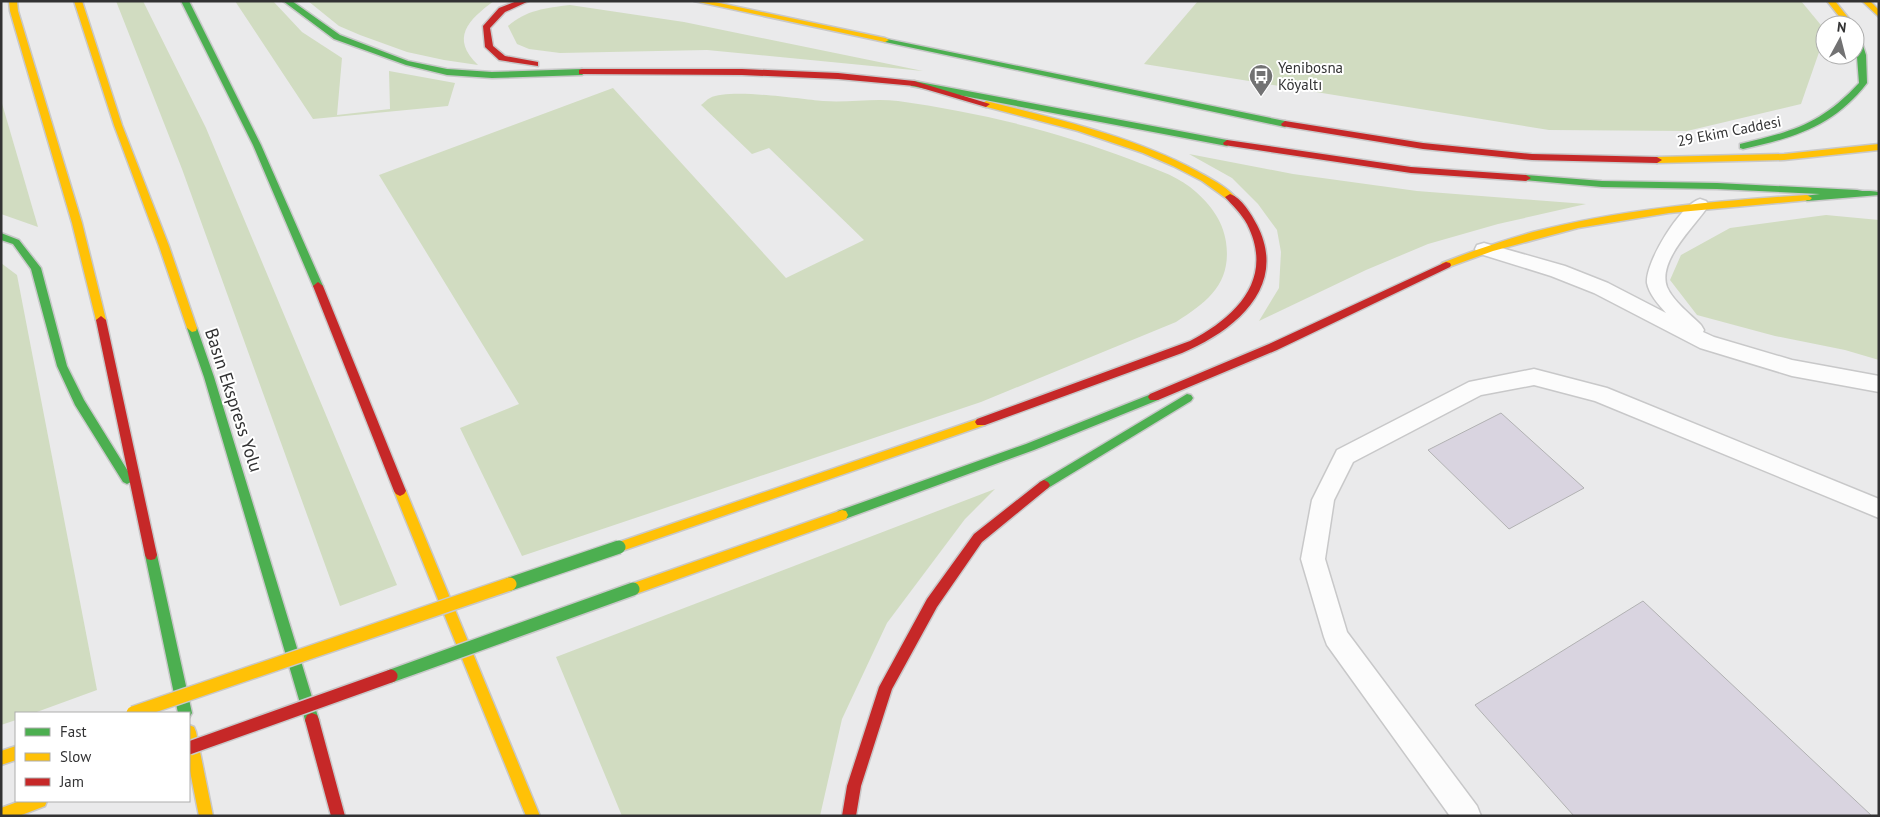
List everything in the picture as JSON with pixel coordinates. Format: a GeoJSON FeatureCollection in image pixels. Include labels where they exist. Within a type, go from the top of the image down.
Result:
{"type":"FeatureCollection","features":[{"type":"Feature","properties":{"kind":"main road"},"geometry":{"type":"LineString","coordinates":[[13,1],[33,76],[77,223],[101,319],[185,712]]}},
{"type":"Feature","properties":{"kind":"main road","name":"Basın Ekspress Yolu"},"geometry":{"type":"LineString","coordinates":[[78,1],[118,125],[164,246],[209,377],[318,739],[338,816]]}},
{"type":"Feature","properties":{"kind":"main road"},"geometry":{"type":"LineString","coordinates":[[185,1],[217,60],[262,154],[533,816]]}},
{"type":"Feature","properties":{"kind":"main road"},"geometry":{"type":"LineString","coordinates":[[287,1],[337,37],[406,63],[447,72],[483,74],[742,72],[838,76],[918,85],[1219,142],[1411,170],[1602,184],[1717,186],[1877,194]]}},
{"type":"Feature","properties":{"kind":"main road"},"geometry":{"type":"LineString","coordinates":[[524,1],[502,10],[486,28],[489,46],[502,58],[577,72]]}},
{"type":"Feature","properties":{"kind":"main road"},"geometry":{"type":"LineString","coordinates":[[698,1],[1311,128],[1423,146],[1512,155],[1652,160],[1784,157],[1879,147]]}},
{"type":"Feature","properties":{"kind":"main road"},"geometry":{"type":"LineString","coordinates":[[1831,1],[1842,15]]}},
{"type":"Feature","properties":{"kind":"main road"},"geometry":{"type":"LineString","coordinates":[[1866,1],[1879,14]]}},
{"type":"Feature","properties":{"kind":"main road","name":"29 Ekim Caddesi"},"geometry":{"type":"LineString","coordinates":[[1652,160],[1720,151],[1780,138],[1817,124],[1843,106],[1863,83],[1862,65]]}},
{"type":"Feature","properties":{"kind":"main road"},"geometry":{"type":"LineString","coordinates":[[135,712],[619,547],[970,425],[1157,357],[1208,336],[1232,319],[1248,301],[1260,275],[1262,253],[1255,228],[1238,204],[1216,185],[1180,166],[1115,139],[918,85]]}},
{"type":"Feature","properties":{"kind":"main road"},"geometry":{"type":"LineString","coordinates":[[190,748],[895,496],[1085,426],[1259,354],[1405,283],[1484,249],[1554,229],[1700,205],[1877,194]]}},
{"type":"Feature","properties":{"kind":"main road"},"geometry":{"type":"LineString","coordinates":[[1,236],[16,242],[36,268],[62,366],[79,402],[137,494]]}},
{"type":"Feature","properties":{"kind":"main road"},"geometry":{"type":"LineString","coordinates":[[849,816],[854,786],[886,687],[932,603],[978,538],[1052,478],[1259,354]]}},
{"type":"Feature","properties":{"kind":"main road"},"geometry":{"type":"LineString","coordinates":[[190,737],[206,816]]}},
{"type":"Feature","properties":{"kind":"main road"},"geometry":{"type":"LineString","coordinates":[[1,758],[15,753]]}},
{"type":"Feature","properties":{"kind":"main road"},"geometry":{"type":"LineString","coordinates":[[1,815],[37,802]]}},
{"type":"Feature","properties":{"kind":"lane"},"geometry":{"type":"LineString","coordinates":[[1700,205],[1682,226],[1658,266],[1658,285],[1677,313],[1707,343]]}},
{"type":"Feature","properties":{"kind":"lane"},"geometry":{"type":"LineString","coordinates":[[1484,249],[1558,271],[1601,288],[1707,343],[1792,368],[1879,384]]}},
{"type":"Feature","properties":{"kind":"lane"},"geometry":{"type":"LineString","coordinates":[[1467,816],[1336,637],[1313,559],[1323,500],[1345,456],[1476,388],[1534,377],[1600,394],[1879,509]]}},
{"type":"Feature","properties":{"kind":"green space"},"geometry":{"type":"Polygon","coordinates":[[[116,1],[143,1],[206,128],[397,585],[340,606],[182,169],[116,1]]]}},
{"type":"Feature","properties":{"kind":"green space"},"geometry":{"type":"Polygon","coordinates":[[[235,1],[273,1],[302,32],[342,58],[337,115],[390,109],[389,71],[455,83],[448,106],[313,119],[235,1]]]}},
{"type":"Feature","properties":{"kind":"green space"},"geometry":{"type":"Polygon","coordinates":[[[308,1],[494,1],[470,22],[464,38],[465,46],[478,65],[407,52],[360,35],[339,26],[308,1]]]}},
{"type":"Feature","properties":{"kind":"green space"},"geometry":{"type":"Polygon","coordinates":[[[1198,1],[1801,1],[1815,18],[1815,64],[1801,104],[1687,131],[1549,130],[1144,64],[1198,1]]]}},
{"type":"Feature","properties":{"kind":"green space"},"geometry":{"type":"Polygon","coordinates":[[[570,5],[684,22],[923,71],[707,50],[560,53],[529,49],[517,44],[508,26],[529,13],[570,5]]]}},
{"type":"Feature","properties":{"kind":"green space"},"geometry":{"type":"Polygon","coordinates":[[[613,88],[786,278],[864,240],[769,148],[752,154],[701,105],[710,98],[719,95],[748,94],[823,101],[898,101],[987,117],[1075,140],[1169,175],[1183,182],[1203,198],[1222,226],[1227,256],[1225,269],[1215,290],[1207,299],[1176,322],[981,402],[522,556],[460,428],[519,404],[379,175],[613,88]]]}},
{"type":"Feature","properties":{"kind":"green space"},"geometry":{"type":"Polygon","coordinates":[[[1,100],[38,227],[1,214],[1,100]]]}},
{"type":"Feature","properties":{"kind":"green space"},"geometry":{"type":"Polygon","coordinates":[[[1189,154],[1293,174],[1417,191],[1586,204],[1498,224],[1428,244],[1366,270],[1259,321],[1279,288],[1281,252],[1277,230],[1258,204],[1232,178],[1189,154]]]}},
{"type":"Feature","properties":{"kind":"green space"},"geometry":{"type":"Polygon","coordinates":[[[1826,215],[1879,220],[1879,360],[1845,350],[1775,336],[1697,315],[1670,280],[1681,255],[1730,228],[1826,215]]]}},
{"type":"Feature","properties":{"kind":"green space"},"geometry":{"type":"Polygon","coordinates":[[[1,263],[17,275],[97,690],[37,712],[15,712],[15,720],[1,725],[1,263]]]}},
{"type":"Feature","properties":{"kind":"green space"},"geometry":{"type":"Polygon","coordinates":[[[995,489],[965,519],[887,623],[842,719],[820,816],[622,816],[556,657],[995,489]]]}},
{"type":"Feature","properties":{"kind":"building"},"geometry":{"type":"Polygon","coordinates":[[[1501,413],[1584,488],[1509,529],[1428,450],[1501,413]]]}},
{"type":"Feature","properties":{"kind":"building"},"geometry":{"type":"Polygon","coordinates":[[[1643,601],[1872,816],[1574,816],[1475,705],[1643,601]]]}},
{"type":"Feature","properties":{"kind":"traffic: fast"},"geometry":{"type":"LineString","coordinates":[[185,1],[257,145],[318,286]]}},
{"type":"Feature","properties":{"kind":"traffic: fast"},"geometry":{"type":"LineString","coordinates":[[287,1],[337,37],[406,63],[447,72],[492,75],[582,72]]}},
{"type":"Feature","properties":{"kind":"traffic: fast"},"geometry":{"type":"LineString","coordinates":[[885,40],[1285,124]]}},
{"type":"Feature","properties":{"kind":"traffic: fast"},"geometry":{"type":"LineString","coordinates":[[1743,146],[1795,133],[1810,127],[1837,110],[1863,83],[1862,65]]}},
{"type":"Feature","properties":{"kind":"traffic: fast"},"geometry":{"type":"LineString","coordinates":[[914,84],[1227,143]]}},
{"type":"Feature","properties":{"kind":"traffic: fast"},"geometry":{"type":"LineString","coordinates":[[1526,178],[1602,184],[1717,186],[1857,193]]}},
{"type":"Feature","properties":{"kind":"traffic: fast"},"geometry":{"type":"LineString","coordinates":[[1807,198],[1875,194]]}},
{"type":"Feature","properties":{"kind":"traffic: fast"},"geometry":{"type":"LineString","coordinates":[[1,236],[16,242],[36,268],[62,366],[79,402],[127,479]]}},
{"type":"Feature","properties":{"kind":"traffic: fast"},"geometry":{"type":"LineString","coordinates":[[192,328],[209,377],[312,720]]}},
{"type":"Feature","properties":{"kind":"traffic: fast"},"geometry":{"type":"LineString","coordinates":[[842,515],[1030,447],[1154,397]]}},
{"type":"Feature","properties":{"kind":"traffic: fast"},"geometry":{"type":"LineString","coordinates":[[1044,485],[1187,398]]}},
{"type":"Feature","properties":{"kind":"traffic: fast"},"geometry":{"type":"LineString","coordinates":[[510,584],[619,547]]}},
{"type":"Feature","properties":{"kind":"traffic: fast"},"geometry":{"type":"LineString","coordinates":[[151,555],[185,712]]}},
{"type":"Feature","properties":{"kind":"traffic: fast"},"geometry":{"type":"LineString","coordinates":[[391,676],[633,589]]}},
{"type":"Feature","properties":{"kind":"traffic: slow"},"geometry":{"type":"LineString","coordinates":[[13,1],[14,11],[77,223],[101,320]]}},
{"type":"Feature","properties":{"kind":"traffic: slow"},"geometry":{"type":"LineString","coordinates":[[78,1],[118,125],[164,246],[192,328]]}},
{"type":"Feature","properties":{"kind":"traffic: slow"},"geometry":{"type":"LineString","coordinates":[[698,1],[885,40]]}},
{"type":"Feature","properties":{"kind":"traffic: slow"},"geometry":{"type":"LineString","coordinates":[[1831,1],[1842,15]]}},
{"type":"Feature","properties":{"kind":"traffic: slow"},"geometry":{"type":"LineString","coordinates":[[1866,1],[1879,15]]}},
{"type":"Feature","properties":{"kind":"traffic: slow"},"geometry":{"type":"LineString","coordinates":[[986,104],[1081,129],[1146,151],[1177,164],[1205,179],[1230,197]]}},
{"type":"Feature","properties":{"kind":"traffic: slow"},"geometry":{"type":"LineString","coordinates":[[1657,160],[1784,157],[1879,147]]}},
{"type":"Feature","properties":{"kind":"traffic: slow"},"geometry":{"type":"LineString","coordinates":[[1446,265],[1534,235],[1578,225],[1669,210],[1807,198]]}},
{"type":"Feature","properties":{"kind":"traffic: slow"},"geometry":{"type":"LineString","coordinates":[[619,547],[981,422]]}},
{"type":"Feature","properties":{"kind":"traffic: slow"},"geometry":{"type":"LineString","coordinates":[[400,491],[533,816]]}},
{"type":"Feature","properties":{"kind":"traffic: slow"},"geometry":{"type":"LineString","coordinates":[[633,589],[842,515]]}},
{"type":"Feature","properties":{"kind":"traffic: slow"},"geometry":{"type":"LineString","coordinates":[[136,712],[510,584]]}},
{"type":"Feature","properties":{"kind":"traffic: slow"},"geometry":{"type":"LineString","coordinates":[[190,737],[206,816]]}},
{"type":"Feature","properties":{"kind":"traffic: slow"},"geometry":{"type":"LineString","coordinates":[[1,758],[15,753]]}},
{"type":"Feature","properties":{"kind":"traffic: slow"},"geometry":{"type":"LineString","coordinates":[[1,815],[37,802]]}},
{"type":"Feature","properties":{"kind":"traffic: jam"},"geometry":{"type":"LineString","coordinates":[[525,1],[502,10],[486,28],[489,47],[502,58],[535,64]]}},
{"type":"Feature","properties":{"kind":"traffic: jam"},"geometry":{"type":"LineString","coordinates":[[582,72],[742,72],[838,76],[914,84]]}},
{"type":"Feature","properties":{"kind":"traffic: jam"},"geometry":{"type":"LineString","coordinates":[[918,85],[986,104]]}},
{"type":"Feature","properties":{"kind":"traffic: jam"},"geometry":{"type":"LineString","coordinates":[[1285,124],[1423,146],[1532,157],[1657,160]]}},
{"type":"Feature","properties":{"kind":"traffic: jam"},"geometry":{"type":"LineString","coordinates":[[1227,143],[1411,170],[1526,178]]}},
{"type":"Feature","properties":{"kind":"traffic: jam"},"geometry":{"type":"LineString","coordinates":[[981,422],[1178,350],[1208,336],[1232,319],[1246,303],[1256,285],[1262,254],[1252,224],[1245,212],[1230,197]]}},
{"type":"Feature","properties":{"kind":"traffic: jam"},"geometry":{"type":"LineString","coordinates":[[1154,397],[1273,347],[1446,265]]}},
{"type":"Feature","properties":{"kind":"traffic: jam"},"geometry":{"type":"LineString","coordinates":[[318,286],[400,491]]}},
{"type":"Feature","properties":{"kind":"traffic: jam"},"geometry":{"type":"LineString","coordinates":[[101,320],[151,555]]}},
{"type":"Feature","properties":{"kind":"traffic: jam"},"geometry":{"type":"LineString","coordinates":[[849,816],[854,786],[886,687],[932,603],[978,538],[1044,485]]}},
{"type":"Feature","properties":{"kind":"traffic: jam"},"geometry":{"type":"LineString","coordinates":[[190,748],[391,676]]}},
{"type":"Feature","properties":{"kind":"traffic: jam"},"geometry":{"type":"LineString","coordinates":[[312,720],[338,816]]}},
{"type":"Feature","properties":{"kind":"place","name":"Yenibosna Köyaltı"},"geometry":{"type":"Point","coordinates":[1261,97]}}]}
